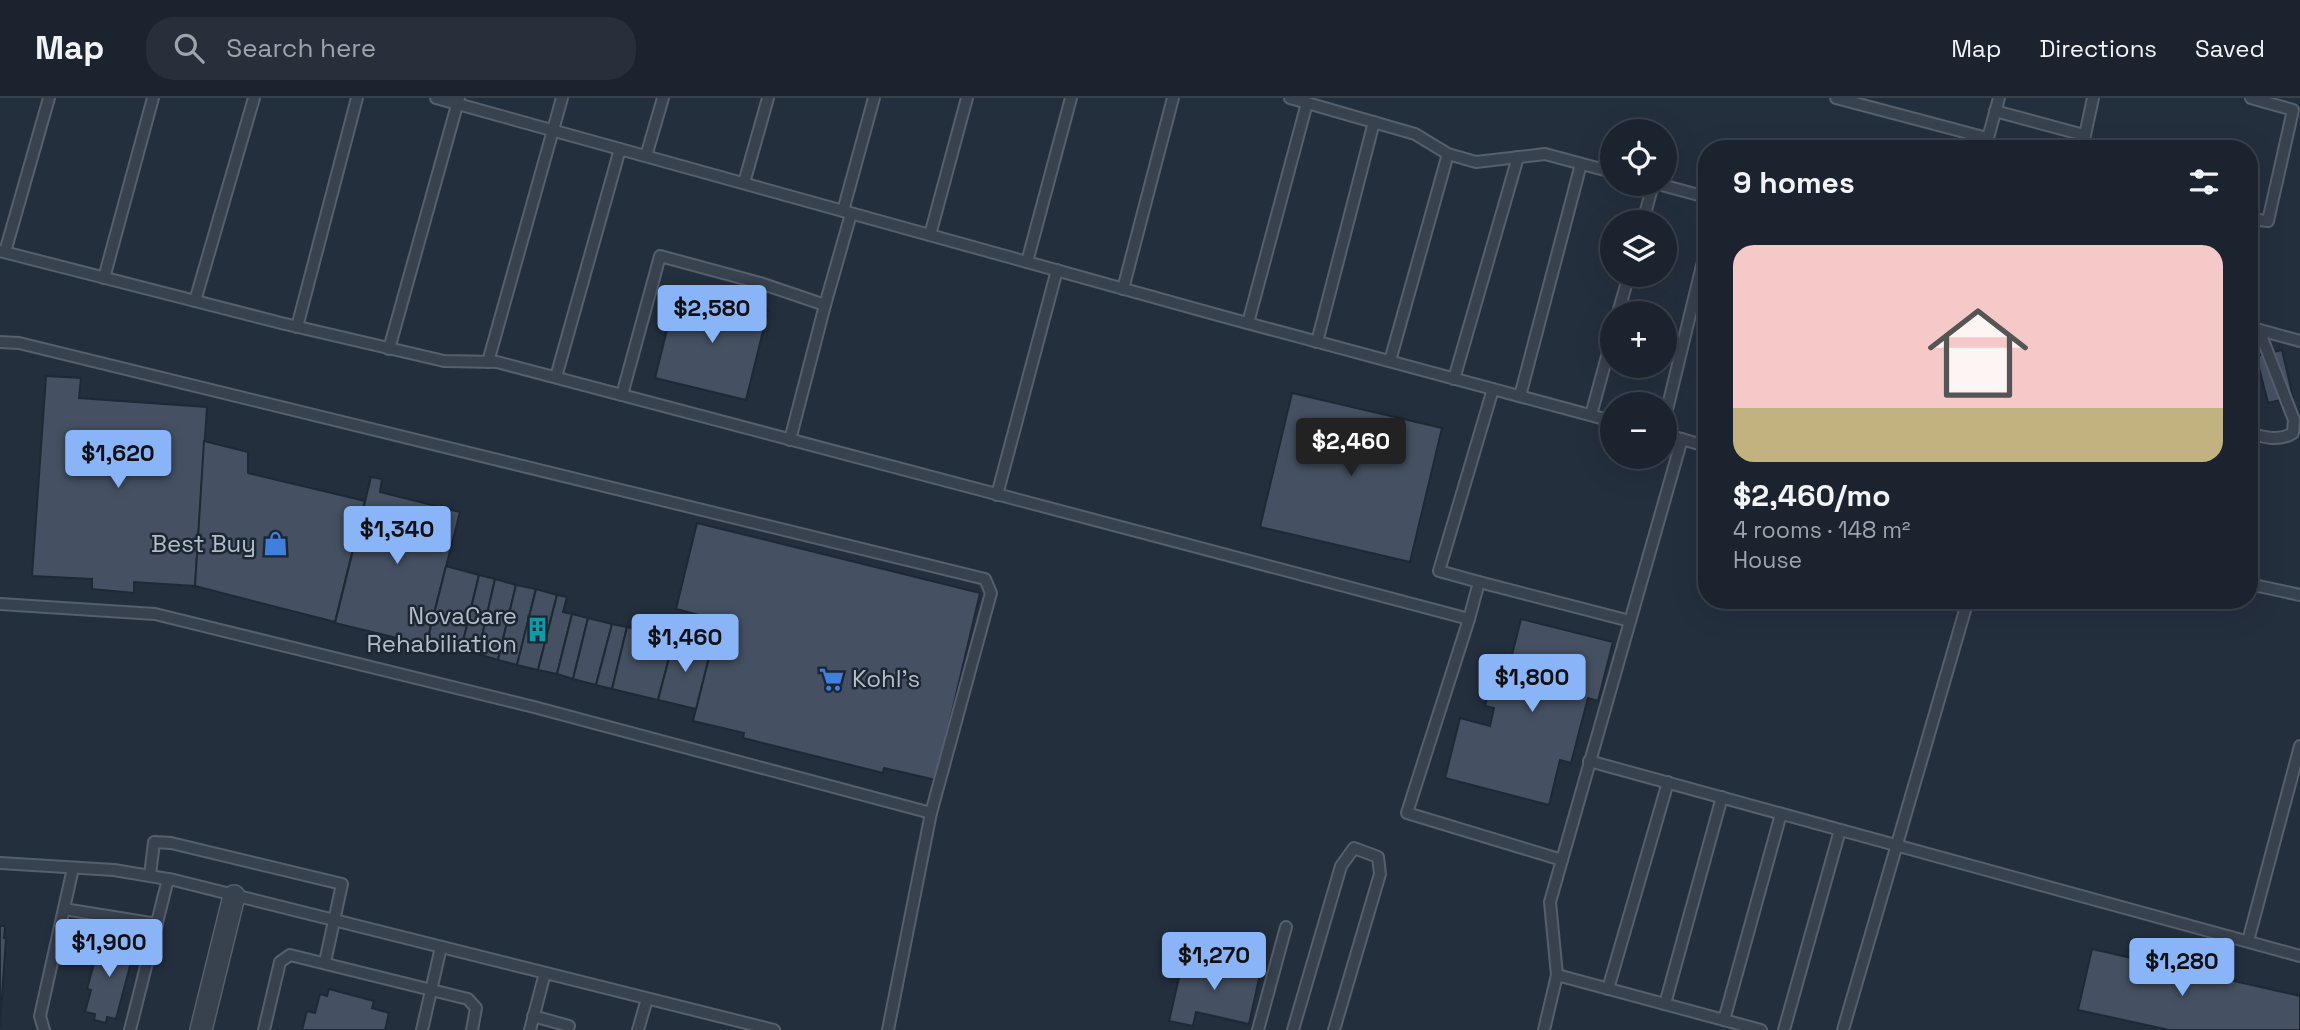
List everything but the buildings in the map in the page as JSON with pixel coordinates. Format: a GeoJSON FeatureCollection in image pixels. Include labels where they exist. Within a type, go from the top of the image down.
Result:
{"type":"FeatureCollection","features":[{"type":"Feature","properties":{"kind":"street"},"geometry":{"type":"LineString","coordinates":[[201,1030],[234,896]]}},
{"type":"Feature","properties":{"kind":"lane"},"geometry":{"type":"LineString","coordinates":[[49,98],[2,251],[389,349],[444,361],[498,362],[1469,619]]}},
{"type":"Feature","properties":{"kind":"lane"},"geometry":{"type":"LineString","coordinates":[[104,278],[153,98]]}},
{"type":"Feature","properties":{"kind":"lane"},"geometry":{"type":"LineString","coordinates":[[195,301],[254,98]]}},
{"type":"Feature","properties":{"kind":"lane"},"geometry":{"type":"LineString","coordinates":[[297,327],[357,98]]}},
{"type":"Feature","properties":{"kind":"lane"},"geometry":{"type":"LineString","coordinates":[[436,98],[458,101],[554,131],[1248,324],[1600,418]]}},
{"type":"Feature","properties":{"kind":"lane"},"geometry":{"type":"LineString","coordinates":[[488,362],[562,98]]}},
{"type":"Feature","properties":{"kind":"lane"},"geometry":{"type":"LineString","coordinates":[[646,156],[663,98]]}},
{"type":"Feature","properties":{"kind":"lane"},"geometry":{"type":"LineString","coordinates":[[744,183],[768,98]]}},
{"type":"Feature","properties":{"kind":"lane"},"geometry":{"type":"LineString","coordinates":[[790,440],[874,98]]}},
{"type":"Feature","properties":{"kind":"lane"},"geometry":{"type":"LineString","coordinates":[[930,235],[967,98]]}},
{"type":"Feature","properties":{"kind":"lane"},"geometry":{"type":"LineString","coordinates":[[1027,262],[1071,98]]}},
{"type":"Feature","properties":{"kind":"lane"},"geometry":{"type":"LineString","coordinates":[[1123,289],[1173,98]]}},
{"type":"Feature","properties":{"kind":"lane"},"geometry":{"type":"LineString","coordinates":[[1290,98],[1415,134],[1448,154],[1476,162],[1545,154],[1600,169]]}},
{"type":"Feature","properties":{"kind":"lane"},"geometry":{"type":"LineString","coordinates":[[1836,98],[1973,140]]}},
{"type":"Feature","properties":{"kind":"lane"},"geometry":{"type":"LineString","coordinates":[[1987,140],[1999,98]]}},
{"type":"Feature","properties":{"kind":"lane"},"geometry":{"type":"LineString","coordinates":[[2083,140],[2093,98]]}},
{"type":"Feature","properties":{"kind":"lane"},"geometry":{"type":"LineString","coordinates":[[2251,98],[2293,110],[2268,221],[2258,220]]}},
{"type":"Feature","properties":{"kind":"lane"},"geometry":{"type":"LineString","coordinates":[[389,349],[458,101]]}},
{"type":"Feature","properties":{"kind":"lane"},"geometry":{"type":"LineString","coordinates":[[1248,324],[1307,103]]}},
{"type":"Feature","properties":{"kind":"lane"},"geometry":{"type":"LineString","coordinates":[[1995,111],[2084,135]]}},
{"type":"Feature","properties":{"kind":"lane"},"geometry":{"type":"LineString","coordinates":[[1317,342],[1374,122]]}},
{"type":"Feature","properties":{"kind":"lane"},"geometry":{"type":"LineString","coordinates":[[556,377],[621,149]]}},
{"type":"Feature","properties":{"kind":"lane"},"geometry":{"type":"LineString","coordinates":[[1390,361],[1448,154]]}},
{"type":"Feature","properties":{"kind":"lane"},"geometry":{"type":"LineString","coordinates":[[1454,379],[1518,157]]}},
{"type":"Feature","properties":{"kind":"lane"},"geometry":{"type":"LineString","coordinates":[[1520,396],[1581,163]]}},
{"type":"Feature","properties":{"kind":"lane"},"geometry":{"type":"LineString","coordinates":[[1677,189],[1698,195]]}},
{"type":"Feature","properties":{"kind":"lane"},"geometry":{"type":"LineString","coordinates":[[622,395],[660,256],[760,283],[825,306]]}},
{"type":"Feature","properties":{"kind":"lane"},"geometry":{"type":"LineString","coordinates":[[997,495],[1057,270]]}},
{"type":"Feature","properties":{"kind":"lane"},"geometry":{"type":"LineString","coordinates":[[1671,392],[1698,282]]}},
{"type":"Feature","properties":{"kind":"lane"},"geometry":{"type":"LineString","coordinates":[[2258,330],[2300,341]]}},
{"type":"Feature","properties":{"kind":"lane"},"geometry":{"type":"LineString","coordinates":[[2258,338],[2294,420],[2292,433],[2286,438],[2258,436]]}},
{"type":"Feature","properties":{"kind":"lane"},"geometry":{"type":"LineString","coordinates":[[0,342],[33,347],[985,579],[991,593],[931,813],[888,1030]]}},
{"type":"Feature","properties":{"kind":"lane"},"geometry":{"type":"LineString","coordinates":[[1591,415],[1601,378]]}},
{"type":"Feature","properties":{"kind":"lane"},"geometry":{"type":"LineString","coordinates":[[1493,389],[1439,571],[1630,621]]}},
{"type":"Feature","properties":{"kind":"lane"},"geometry":{"type":"LineString","coordinates":[[1677,438],[1698,444]]}},
{"type":"Feature","properties":{"kind":"lane"},"geometry":{"type":"LineString","coordinates":[[1544,1030],[1557,975],[1550,902],[1682,439]]}},
{"type":"Feature","properties":{"kind":"lane"},"geometry":{"type":"LineString","coordinates":[[1479,582],[1407,813],[1562,860]]}},
{"type":"Feature","properties":{"kind":"lane"},"geometry":{"type":"LineString","coordinates":[[2258,586],[2300,595]]}},
{"type":"Feature","properties":{"kind":"lane"},"geometry":{"type":"LineString","coordinates":[[0,604],[155,614],[547,711],[931,813]]}},
{"type":"Feature","properties":{"kind":"lane"},"geometry":{"type":"LineString","coordinates":[[1843,1030],[1965,609]]}},
{"type":"Feature","properties":{"kind":"lane"},"geometry":{"type":"LineString","coordinates":[[2248,941],[2300,746]]}},
{"type":"Feature","properties":{"kind":"lane"},"geometry":{"type":"LineString","coordinates":[[1589,761],[2300,956]]}},
{"type":"Feature","properties":{"kind":"lane"},"geometry":{"type":"LineString","coordinates":[[1608,989],[1668,782]]}},
{"type":"Feature","properties":{"kind":"lane"},"geometry":{"type":"LineString","coordinates":[[1665,1004],[1722,797]]}},
{"type":"Feature","properties":{"kind":"lane"},"geometry":{"type":"LineString","coordinates":[[1724,1020],[1781,814]]}},
{"type":"Feature","properties":{"kind":"lane"},"geometry":{"type":"LineString","coordinates":[[1784,1030],[1840,830]]}},
{"type":"Feature","properties":{"kind":"lane"},"geometry":{"type":"LineString","coordinates":[[150,875],[154,842],[171,842],[342,884],[325,962]]}},
{"type":"Feature","properties":{"kind":"lane"},"geometry":{"type":"LineString","coordinates":[[1293,1030],[1341,866],[1354,848],[1378,857],[1380,874],[1334,1030]]}},
{"type":"Feature","properties":{"kind":"lane"},"geometry":{"type":"LineString","coordinates":[[0,863],[73,867],[168,878],[774,1030]]}},
{"type":"Feature","properties":{"kind":"lane"},"geometry":{"type":"LineString","coordinates":[[44,1030],[40,1016],[73,867]]}},
{"type":"Feature","properties":{"kind":"lane"},"geometry":{"type":"LineString","coordinates":[[130,1030],[168,878]]}},
{"type":"Feature","properties":{"kind":"lane"},"geometry":{"type":"LineString","coordinates":[[64,909],[157,924]]}},
{"type":"Feature","properties":{"kind":"lane"},"geometry":{"type":"LineString","coordinates":[[1258,1030],[1286,927]]}},
{"type":"Feature","properties":{"kind":"lane"},"geometry":{"type":"LineString","coordinates":[[422,1030],[441,947]]}},
{"type":"Feature","properties":{"kind":"lane"},"geometry":{"type":"LineString","coordinates":[[264,1030],[280,962],[296,955],[468,999],[473,1003],[476,1013],[472,1030]]}},
{"type":"Feature","properties":{"kind":"lane"},"geometry":{"type":"LineString","coordinates":[[530,1030],[545,973]]}},
{"type":"Feature","properties":{"kind":"lane"},"geometry":{"type":"LineString","coordinates":[[1557,975],[1761,1030]]}},
{"type":"Feature","properties":{"kind":"lane"},"geometry":{"type":"LineString","coordinates":[[638,1030],[647,999]]}},
{"type":"Feature","properties":{"kind":"lane"},"geometry":{"type":"LineString","coordinates":[[533,1016],[569,1026]]}},
{"type":"Feature","properties":{"kind":"place","name":"Best Buy"},"geometry":{"type":"Point","coordinates":[276,544]}},
{"type":"Feature","properties":{"kind":"place","name":"NovaCare Rehabiliation"},"geometry":{"type":"Point","coordinates":[537,630]}},
{"type":"Feature","properties":{"kind":"place","name":"Kohl's"},"geometry":{"type":"Point","coordinates":[832,679]}}]}
